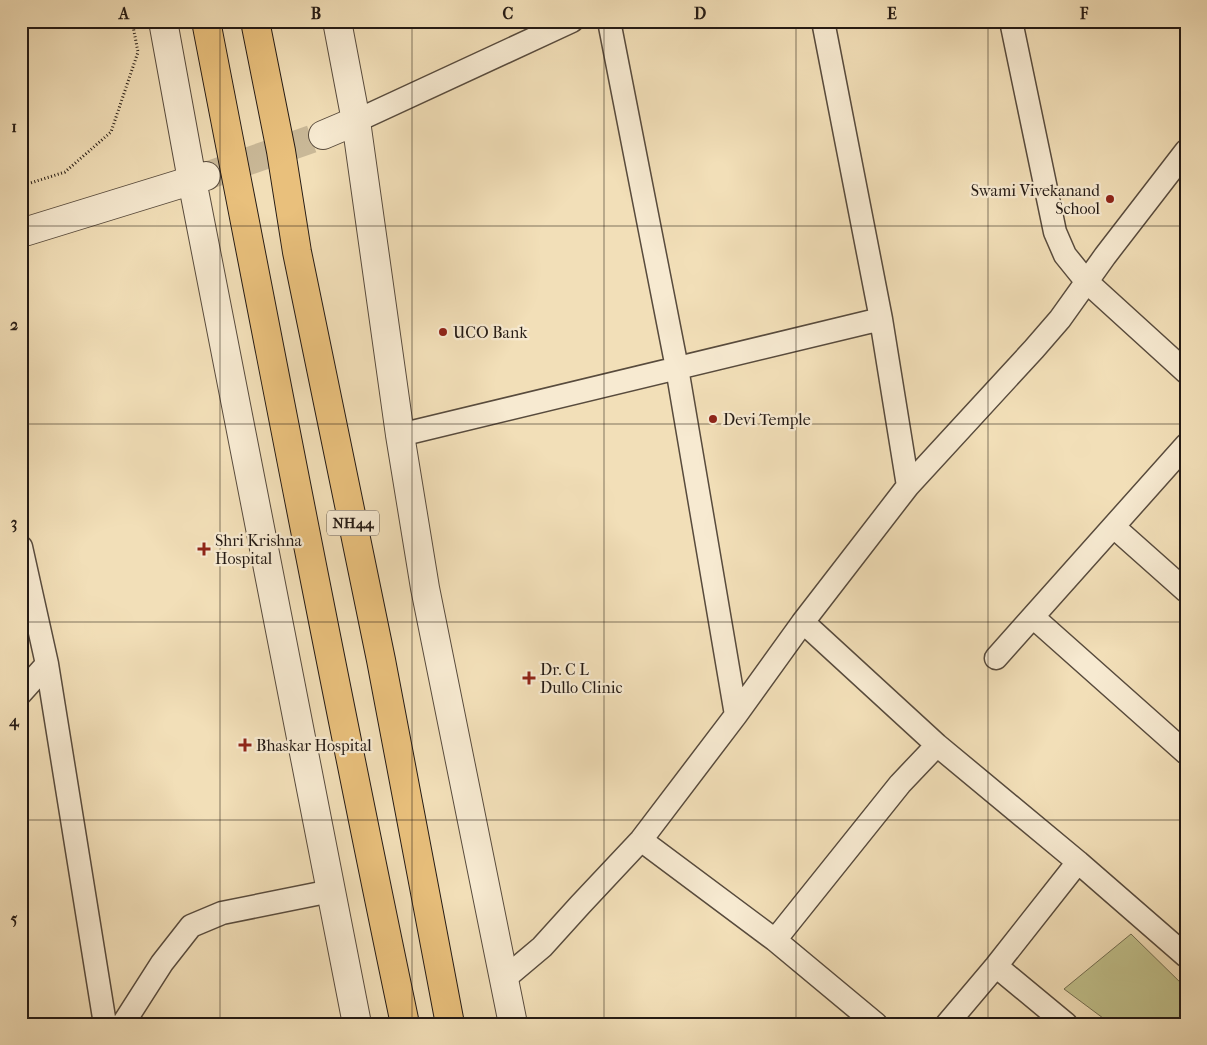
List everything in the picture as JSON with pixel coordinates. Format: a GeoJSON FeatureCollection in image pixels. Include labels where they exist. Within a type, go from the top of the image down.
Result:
{"type":"FeatureCollection","features":[{"type":"Feature","properties":{"kind":"highway","name":"NH44"},"geometry":{"type":"LineString","coordinates":[[206,21],[325,634],[405,1024]]}},
{"type":"Feature","properties":{"kind":"highway","name":"NH44"},"geometry":{"type":"LineString","coordinates":[[255,21],[281,151],[297,252],[381,660],[450,1024]]}},
{"type":"Feature","properties":{"kind":"street"},"geometry":{"type":"LineString","coordinates":[[163,21],[199,178],[357,1024]]}},
{"type":"Feature","properties":{"kind":"street"},"geometry":{"type":"LineString","coordinates":[[337,21],[356,121],[400,435],[425,588],[513,1024]]}},
{"type":"Feature","properties":{"kind":"street"},"geometry":{"type":"LineString","coordinates":[[609,21],[677,368],[736,715]]}},
{"type":"Feature","properties":{"kind":"street"},"geometry":{"type":"LineString","coordinates":[[823,21],[881,319],[908,486]]}},
{"type":"Feature","properties":{"kind":"street"},"geometry":{"type":"LineString","coordinates":[[1011,21],[1055,232],[1065,255],[1086,281],[1186,372]]}},
{"type":"Feature","properties":{"kind":"street"},"geometry":{"type":"LineString","coordinates":[[323,136],[566,22]]}},
{"type":"Feature","properties":{"kind":"street"},"geometry":{"type":"LineString","coordinates":[[504,979],[542,947],[641,840],[736,715],[803,622],[908,486],[1060,319],[1086,281],[1184,156]]}},
{"type":"Feature","properties":{"kind":"street"},"geometry":{"type":"LineString","coordinates":[[21,233],[199,178]]}},
{"type":"Feature","properties":{"kind":"street"},"geometry":{"type":"LineString","coordinates":[[400,435],[881,319]]}},
{"type":"Feature","properties":{"kind":"street"},"geometry":{"type":"LineString","coordinates":[[996,658],[1186,445]]}},
{"type":"Feature","properties":{"kind":"street"},"geometry":{"type":"LineString","coordinates":[[1114,526],[1186,592]]}},
{"type":"Feature","properties":{"kind":"street"},"geometry":{"type":"LineString","coordinates":[[21,548],[47,664],[105,1024]]}},
{"type":"Feature","properties":{"kind":"street"},"geometry":{"type":"LineString","coordinates":[[1033,618],[1186,753]]}},
{"type":"Feature","properties":{"kind":"street"},"geometry":{"type":"LineString","coordinates":[[803,622],[938,745],[1078,862],[1186,956]]}},
{"type":"Feature","properties":{"kind":"street"},"geometry":{"type":"LineString","coordinates":[[21,694],[47,664]]}},
{"type":"Feature","properties":{"kind":"street"},"geometry":{"type":"LineString","coordinates":[[775,940],[900,784],[938,745]]}},
{"type":"Feature","properties":{"kind":"street"},"geometry":{"type":"LineString","coordinates":[[641,840],[775,940],[876,1024]]}},
{"type":"Feature","properties":{"kind":"street"},"geometry":{"type":"LineString","coordinates":[[947,1024],[996,966],[1078,862]]}},
{"type":"Feature","properties":{"kind":"street"},"geometry":{"type":"LineString","coordinates":[[122,1024],[162,963],[191,926],[222,913],[331,891]]}},
{"type":"Feature","properties":{"kind":"street"},"geometry":{"type":"LineString","coordinates":[[996,966],[1066,1024]]}},
{"type":"Feature","properties":{"kind":"path"},"geometry":{"type":"LineString","coordinates":[[21,186],[65,172],[111,132],[138,52],[132,21]]}},
{"type":"Feature","properties":{"kind":"green space"},"geometry":{"type":"Polygon","coordinates":[[[1131,934],[1186,988],[1186,1014],[1175,1024],[1111,1024],[1064,989],[1131,934]]]}},
{"type":"Feature","properties":{"kind":"tunnel"},"geometry":{"type":"LineString","coordinates":[[206,176],[323,135]]}},
{"type":"Feature","properties":{"kind":"place","name":"Swami Vivekanand School"},"geometry":{"type":"Point","coordinates":[1110,199]}},
{"type":"Feature","properties":{"kind":"place","name":"UCO Bank"},"geometry":{"type":"Point","coordinates":[443,332]}},
{"type":"Feature","properties":{"kind":"place","name":"Devi Temple"},"geometry":{"type":"Point","coordinates":[713,419]}},
{"type":"Feature","properties":{"kind":"place","name":"Shri Krishna Hospital"},"geometry":{"type":"Point","coordinates":[204,549]}},
{"type":"Feature","properties":{"kind":"place","name":"Dr. C L Dullo Clinic"},"geometry":{"type":"Point","coordinates":[529,678]}},
{"type":"Feature","properties":{"kind":"place","name":"Bhaskar Hospital"},"geometry":{"type":"Point","coordinates":[245,745]}}]}
